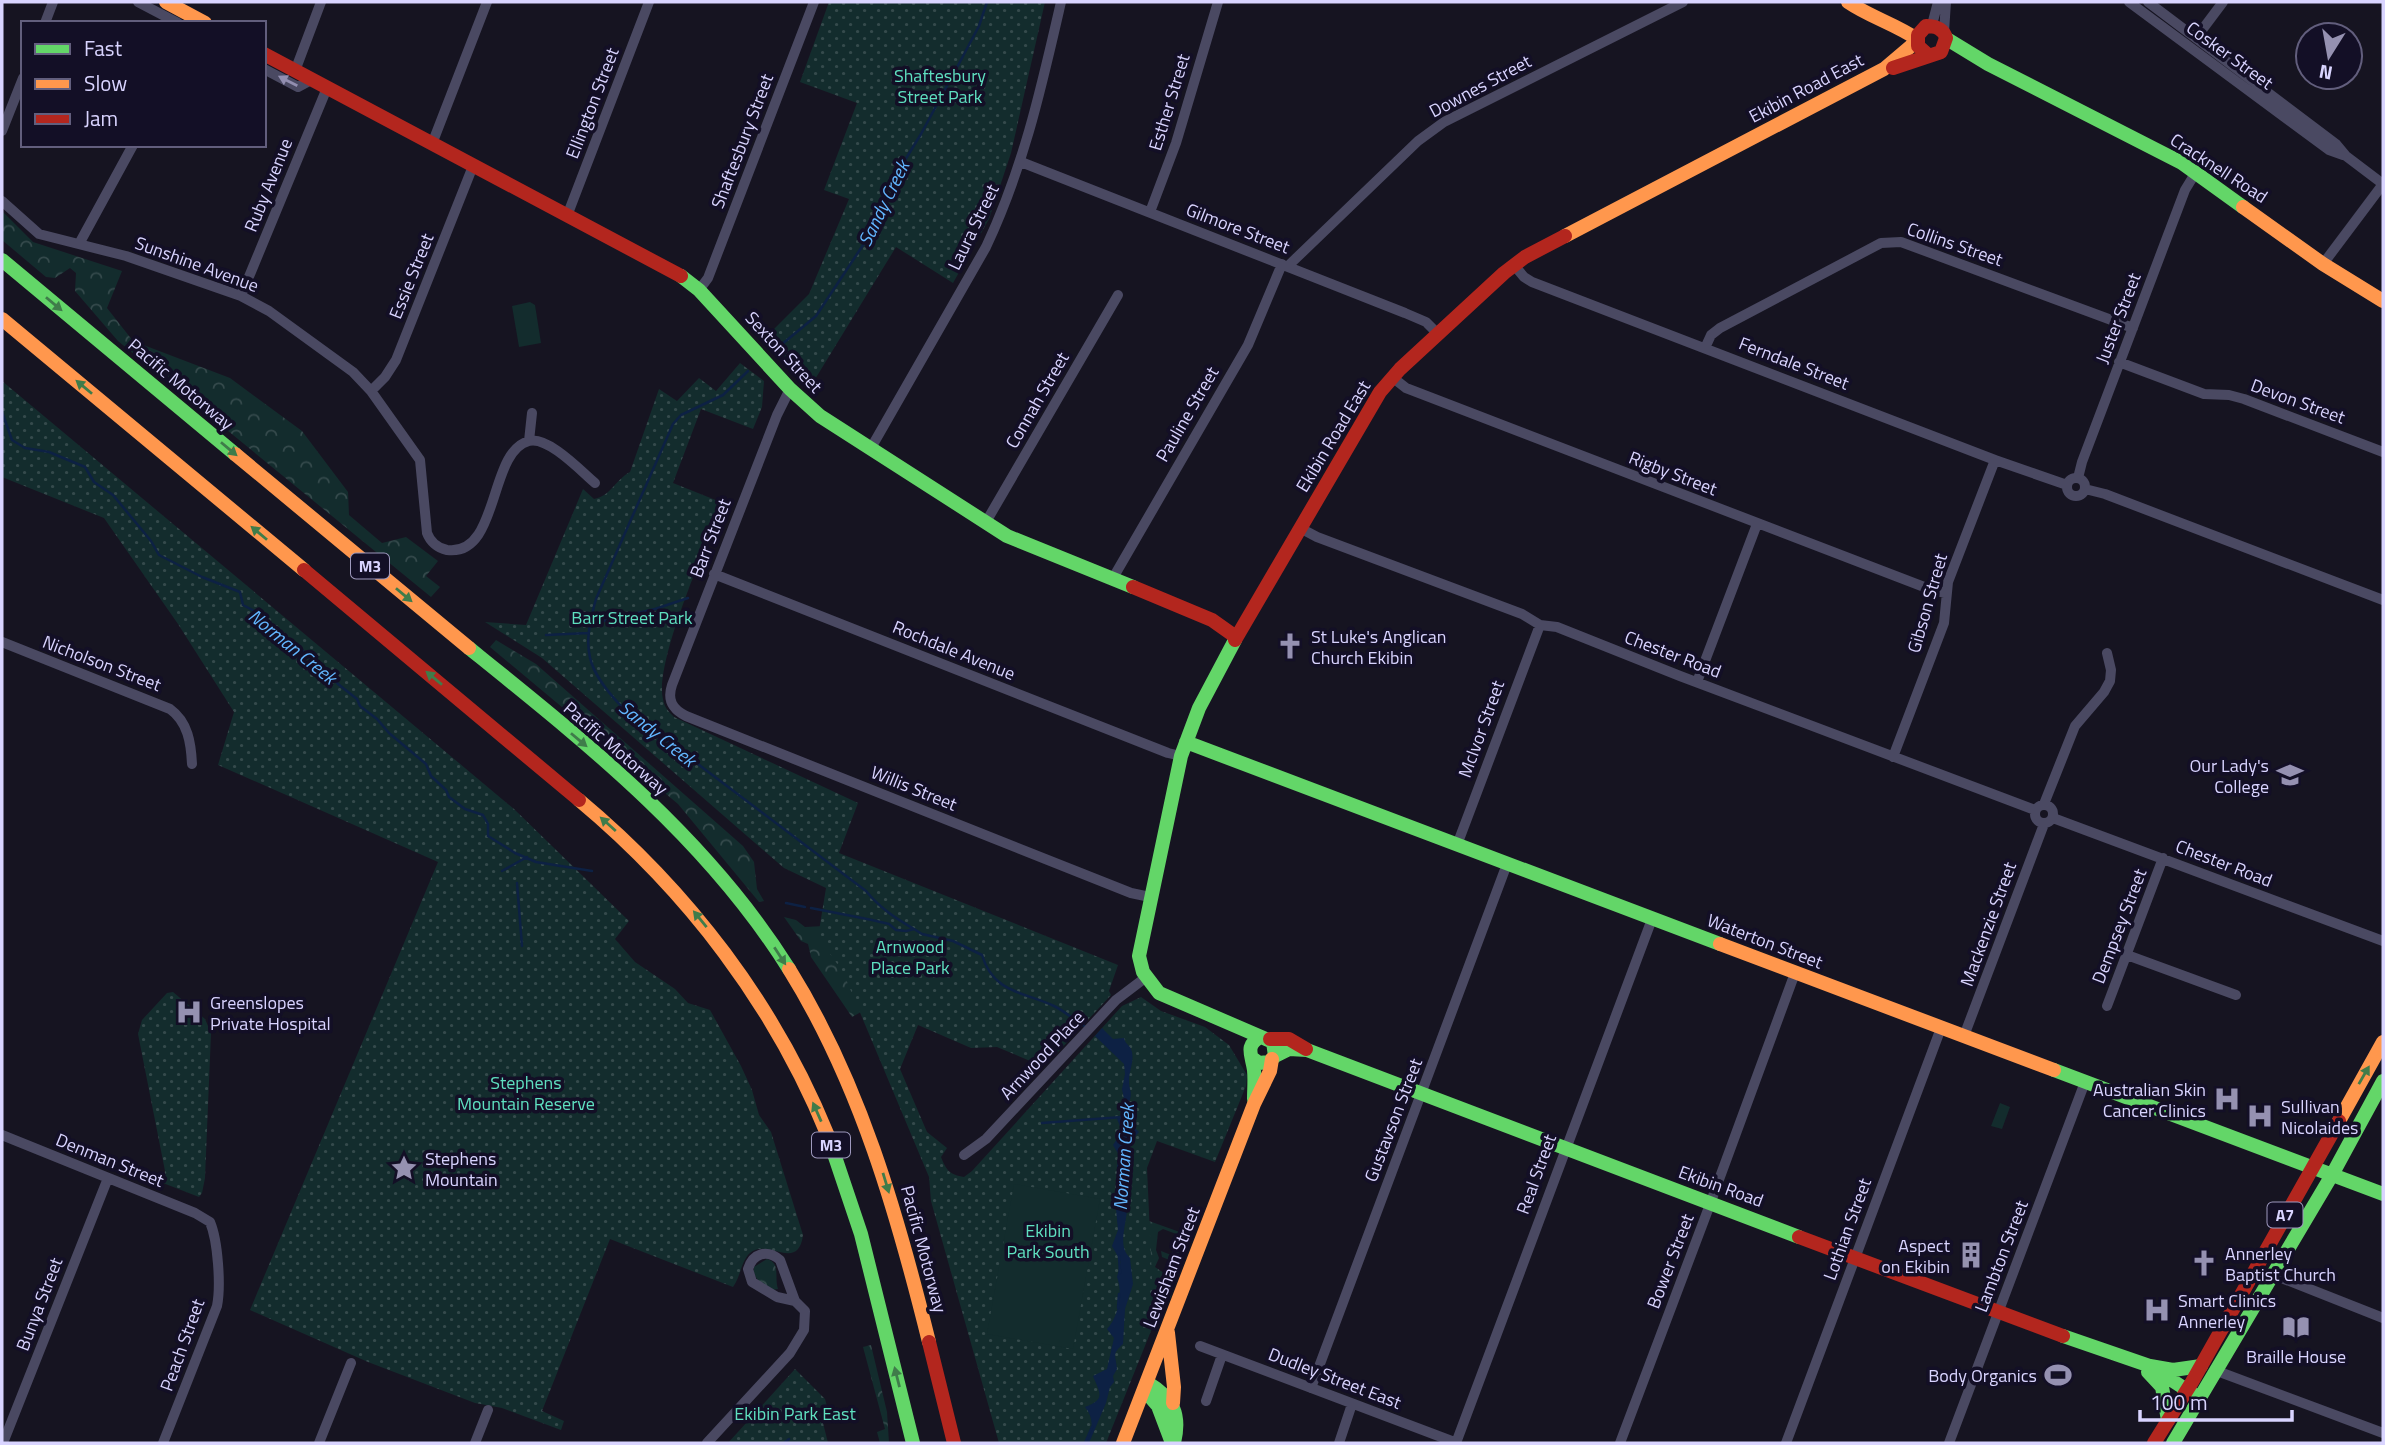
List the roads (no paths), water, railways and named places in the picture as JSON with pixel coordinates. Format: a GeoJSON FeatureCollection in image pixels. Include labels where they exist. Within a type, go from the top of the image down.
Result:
{"type":"FeatureCollection","features":[{"type":"Feature","properties":{"kind":"main road"},"geometry":{"type":"LineString","coordinates":[[166,2],[201,21]]}},
{"type":"Feature","properties":{"kind":"main road","name":"Cracknell Road"},"geometry":{"type":"LineString","coordinates":[[1851,2],[1860,10],[1988,64],[2196,172],[2323,264],[2383,301]]}},
{"type":"Feature","properties":{"kind":"main road","name":"Ekibin Road East"},"geometry":{"type":"LineString","coordinates":[[1146,978],[1139,951],[1184,749],[1199,708],[1236,637],[1373,404],[1392,377],[1514,265],[1884,69],[1895,68],[1931,39]]}},
{"type":"Feature","properties":{"kind":"main road","name":"Sexton Street"},"geometry":{"type":"LineString","coordinates":[[266,55],[684,278],[699,290],[811,409],[1007,536],[1202,615],[1236,637]]}},
{"type":"Feature","properties":{"kind":"main road","name":"Pacific Motorway"},"geometry":{"type":"LineString","coordinates":[[2,260],[578,738],[673,824],[727,883],[807,999],[854,1094],[892,1202],[954,1443]]}},
{"type":"Feature","properties":{"kind":"main road","name":"M3"},"geometry":{"type":"LineString","coordinates":[[2,319],[603,820],[657,871],[701,920],[733,962],[766,1013],[818,1112],[845,1183],[913,1443]]}},
{"type":"Feature","properties":{"kind":"main road","name":"Waterton Street"},"geometry":{"type":"LineString","coordinates":[[1184,749],[1457,845],[2383,1194]]}},
{"type":"Feature","properties":{"kind":"main road"},"geometry":{"type":"LineString","coordinates":[[1146,978],[1164,996],[1265,1038],[1275,1046],[1273,1057],[1264,1064],[1250,1054],[1218,1019]]}},
{"type":"Feature","properties":{"kind":"main road","name":"Ekibin Road"},"geometry":{"type":"LineString","coordinates":[[1265,1038],[1283,1037],[1300,1043],[1307,1050]]}},
{"type":"Feature","properties":{"kind":"main road"},"geometry":{"type":"LineString","coordinates":[[1250,1054],[1253,1041],[1265,1038]]}},
{"type":"Feature","properties":{"kind":"main road","name":"A7"},"geometry":{"type":"LineString","coordinates":[[2154,1443],[2201,1366],[2383,1042]]}},
{"type":"Feature","properties":{"kind":"main road","name":"Ekibin Road"},"geometry":{"type":"LineString","coordinates":[[1273,1057],[1289,1049],[1307,1050],[1564,1149],[2122,1358],[2150,1366],[2201,1399]]}},
{"type":"Feature","properties":{"kind":"main road","name":"Lewisham Street"},"geometry":{"type":"LineString","coordinates":[[1250,1054],[1255,1075],[1254,1104]]}},
{"type":"Feature","properties":{"kind":"main road","name":"Lewisham Street"},"geometry":{"type":"LineString","coordinates":[[1123,1443],[1254,1104],[1270,1071],[1273,1057]]}},
{"type":"Feature","properties":{"kind":"main road","name":"A7"},"geometry":{"type":"LineString","coordinates":[[2173,1443],[2274,1275],[2383,1081]]}},
{"type":"Feature","properties":{"kind":"main road"},"geometry":{"type":"LineString","coordinates":[[1168,1332],[1174,1387],[1173,1403]]}},
{"type":"Feature","properties":{"kind":"main road","name":"Ekibin Road"},"geometry":{"type":"LineString","coordinates":[[2122,1358],[2148,1372],[2159,1382],[2165,1394],[2168,1420]]}},
{"type":"Feature","properties":{"kind":"main road"},"geometry":{"type":"LineString","coordinates":[[2150,1366],[2173,1370],[2201,1366]]}},
{"type":"Feature","properties":{"kind":"main road"},"geometry":{"type":"LineString","coordinates":[[1146,1387],[1164,1393],[1173,1403],[1177,1413],[1178,1431],[1173,1443]]}},
{"type":"Feature","properties":{"kind":"main road"},"geometry":{"type":"LineString","coordinates":[[1146,1387],[1158,1406],[1173,1443]]}},
{"type":"Feature","properties":{"kind":"street"},"geometry":{"type":"LineString","coordinates":[[46,21],[53,2]]}},
{"type":"Feature","properties":{"kind":"street"},"geometry":{"type":"LineString","coordinates":[[138,2],[174,21]]}},
{"type":"Feature","properties":{"kind":"street"},"geometry":{"type":"LineString","coordinates":[[295,71],[321,2]]}},
{"type":"Feature","properties":{"kind":"street"},"geometry":{"type":"LineString","coordinates":[[432,144],[486,2]]}},
{"type":"Feature","properties":{"kind":"street","name":"Ellington Street"},"geometry":{"type":"LineString","coordinates":[[567,216],[649,2]]}},
{"type":"Feature","properties":{"kind":"street","name":"Shaftesbury Street"},"geometry":{"type":"LineString","coordinates":[[699,290],[708,278],[814,2]]}},
{"type":"Feature","properties":{"kind":"street","name":"Laura Street"},"geometry":{"type":"LineString","coordinates":[[871,449],[986,247],[1021,162],[1061,2]]}},
{"type":"Feature","properties":{"kind":"street","name":"Esther Street"},"geometry":{"type":"LineString","coordinates":[[1150,212],[1184,118],[1218,2]]}},
{"type":"Feature","properties":{"kind":"street","name":"Downes Street"},"geometry":{"type":"LineString","coordinates":[[1285,265],[1418,141],[1444,122],[1683,2]]}},
{"type":"Feature","properties":{"kind":"street"},"geometry":{"type":"LineString","coordinates":[[1931,39],[1938,2]]}},
{"type":"Feature","properties":{"kind":"street"},"geometry":{"type":"LineString","coordinates":[[1931,39],[1946,2]]}},
{"type":"Feature","properties":{"kind":"street","name":"Cosker Street"},"geometry":{"type":"LineString","coordinates":[[2129,2],[2329,150],[2346,156]]}},
{"type":"Feature","properties":{"kind":"street","name":"Cosker Street"},"geometry":{"type":"LineString","coordinates":[[2148,2],[2336,144],[2346,156],[2383,184]]}},
{"type":"Feature","properties":{"kind":"street"},"geometry":{"type":"LineString","coordinates":[[2196,38],[2223,2]]}},
{"type":"Feature","properties":{"kind":"street","name":"Sexton Street"},"geometry":{"type":"LineString","coordinates":[[266,70],[298,87],[311,80]]}},
{"type":"Feature","properties":{"kind":"street"},"geometry":{"type":"LineString","coordinates":[[2,131],[21,83]]}},
{"type":"Feature","properties":{"kind":"street","name":"Ruby Avenue"},"geometry":{"type":"LineString","coordinates":[[241,296],[327,88]]}},
{"type":"Feature","properties":{"kind":"street"},"geometry":{"type":"LineString","coordinates":[[79,244],[132,147]]}},
{"type":"Feature","properties":{"kind":"street","name":"Gilmore Street"},"geometry":{"type":"LineString","coordinates":[[1021,162],[1426,322],[1438,334]]}},
{"type":"Feature","properties":{"kind":"street","name":"Essie Street"},"geometry":{"type":"LineString","coordinates":[[371,391],[385,377],[396,360],[473,166]]}},
{"type":"Feature","properties":{"kind":"street","name":"Juster Street"},"geometry":{"type":"LineString","coordinates":[[2078,478],[2185,190],[2196,172]]}},
{"type":"Feature","properties":{"kind":"street"},"geometry":{"type":"LineString","coordinates":[[2323,264],[2383,184]]}},
{"type":"Feature","properties":{"kind":"street","name":"Sunshine Avenue"},"geometry":{"type":"LineString","coordinates":[[2,201],[39,234],[126,256],[241,296],[269,311],[353,372],[371,391],[420,460],[428,536],[439,547],[447,550],[459,549],[469,544],[479,533],[509,459],[516,447],[529,441]]}},
{"type":"Feature","properties":{"kind":"street","name":"Collins Street"},"geometry":{"type":"LineString","coordinates":[[1704,348],[1711,335],[1720,328],[1881,243],[1891,241],[1901,242],[2133,328]]}},
{"type":"Feature","properties":{"kind":"street","name":"Pauline Street"},"geometry":{"type":"LineString","coordinates":[[1113,578],[1248,345],[1285,265]]}},
{"type":"Feature","properties":{"kind":"street","name":"Ferndale Street"},"geometry":{"type":"LineString","coordinates":[[1514,265],[1529,280],[1995,460],[2067,485]]}},
{"type":"Feature","properties":{"kind":"street","name":"Connah Street"},"geometry":{"type":"LineString","coordinates":[[986,523],[1118,295]]}},
{"type":"Feature","properties":{"kind":"street","name":"Devon Street"},"geometry":{"type":"LineString","coordinates":[[2119,362],[2204,394],[2229,395],[2244,399],[2383,452]]}},
{"type":"Feature","properties":{"kind":"street","name":"Rigby Street"},"geometry":{"type":"LineString","coordinates":[[1392,377],[1406,388],[1757,524],[1945,593]]}},
{"type":"Feature","properties":{"kind":"street","name":"Barr Street"},"geometry":{"type":"LineString","coordinates":[[671,702],[672,685],[714,574],[790,389]]}},
{"type":"Feature","properties":{"kind":"street"},"geometry":{"type":"LineString","coordinates":[[532,413],[529,441],[544,441],[595,483]]}},
{"type":"Feature","properties":{"kind":"street","name":"Gibson Street"},"geometry":{"type":"LineString","coordinates":[[1893,757],[1944,622],[1945,593],[1995,460]]}},
{"type":"Feature","properties":{"kind":"street"},"geometry":{"type":"LineString","coordinates":[[2078,478],[2085,483],[2085,489],[2082,495],[2076,496],[2070,494],[2067,485],[2070,480],[2078,478]]}},
{"type":"Feature","properties":{"kind":"street"},"geometry":{"type":"LineString","coordinates":[[2085,489],[2110,495],[2383,600]]}},
{"type":"Feature","properties":{"kind":"street"},"geometry":{"type":"LineString","coordinates":[[1697,682],[1757,524]]}},
{"type":"Feature","properties":{"kind":"street","name":"Chester Road"},"geometry":{"type":"LineString","coordinates":[[1300,528],[1317,537],[1522,614],[1540,625],[1557,627],[1893,757],[2040,807]]}},
{"type":"Feature","properties":{"kind":"street","name":"Rochdale Avenue"},"geometry":{"type":"LineString","coordinates":[[714,574],[1168,753],[1184,749]]}},
{"type":"Feature","properties":{"kind":"street","name":"McIvor Street"},"geometry":{"type":"LineString","coordinates":[[1457,845],[1540,625]]}},
{"type":"Feature","properties":{"kind":"street","name":"Nicholson Street"},"geometry":{"type":"LineString","coordinates":[[2,642],[170,709],[179,716],[186,729],[192,764]]}},
{"type":"Feature","properties":{"kind":"street"},"geometry":{"type":"LineString","coordinates":[[2040,807],[2052,809],[2048,821],[2036,819],[2040,807],[2076,726],[2110,681],[2108,653]]}},
{"type":"Feature","properties":{"kind":"street","name":"Willis Street"},"geometry":{"type":"LineString","coordinates":[[671,702],[676,710],[686,716],[1131,893],[1150,897]]}},
{"type":"Feature","properties":{"kind":"street","name":"Chester Road"},"geometry":{"type":"LineString","coordinates":[[2048,821],[2163,858],[2383,941]]}},
{"type":"Feature","properties":{"kind":"street","name":"Mackenzie Street"},"geometry":{"type":"LineString","coordinates":[[1964,1036],[2048,821]]}},
{"type":"Feature","properties":{"kind":"street","name":"Dempsey Street"},"geometry":{"type":"LineString","coordinates":[[2107,1006],[2163,858]]}},
{"type":"Feature","properties":{"kind":"street","name":"Gustavson Street"},"geometry":{"type":"LineString","coordinates":[[1311,1388],[1507,864]]}},
{"type":"Feature","properties":{"kind":"street","name":"Real Street"},"geometry":{"type":"LineString","coordinates":[[1456,1443],[1651,919]]}},
{"type":"Feature","properties":{"kind":"street"},"geometry":{"type":"LineString","coordinates":[[2127,955],[2236,995]]}},
{"type":"Feature","properties":{"kind":"street","name":"Bower Street"},"geometry":{"type":"LineString","coordinates":[[1620,1443],[1794,973]]}},
{"type":"Feature","properties":{"kind":"street","name":"Arnwood Place"},"geometry":{"type":"LineString","coordinates":[[964,1155],[986,1139],[1116,1000],[1146,978]]}},
{"type":"Feature","properties":{"kind":"street","name":"Lothian Street"},"geometry":{"type":"LineString","coordinates":[[1786,1443],[1941,1028]]}},
{"type":"Feature","properties":{"kind":"street","name":"Lambton Street"},"geometry":{"type":"LineString","coordinates":[[1950,1443],[2085,1082]]}},
{"type":"Feature","properties":{"kind":"street","name":"Denman Street"},"geometry":{"type":"LineString","coordinates":[[2,1135],[204,1217]]}},
{"type":"Feature","properties":{"kind":"street","name":"Bunya Street"},"geometry":{"type":"LineString","coordinates":[[4,1443],[108,1178]]}},
{"type":"Feature","properties":{"kind":"street","name":"Peach Street"},"geometry":{"type":"LineString","coordinates":[[163,1443],[219,1300],[213,1229],[204,1217]]}},
{"type":"Feature","properties":{"kind":"street"},"geometry":{"type":"LineString","coordinates":[[707,1443],[796,1345],[804,1330],[806,1316],[803,1307],[795,1301],[777,1297],[752,1282],[748,1269],[754,1258],[765,1253],[780,1260],[795,1301]]}},
{"type":"Feature","properties":{"kind":"street"},"geometry":{"type":"LineString","coordinates":[[2274,1275],[2383,1318]]}},
{"type":"Feature","properties":{"kind":"street","name":"Dudley Street East"},"geometry":{"type":"LineString","coordinates":[[1200,1346],[1456,1443]]}},
{"type":"Feature","properties":{"kind":"street"},"geometry":{"type":"LineString","coordinates":[[1206,1401],[1222,1355]]}},
{"type":"Feature","properties":{"kind":"street"},"geometry":{"type":"LineString","coordinates":[[319,1443],[351,1363]]}},
{"type":"Feature","properties":{"kind":"street"},"geometry":{"type":"LineString","coordinates":[[2217,1371],[2383,1433]]}},
{"type":"Feature","properties":{"kind":"street"},"geometry":{"type":"LineString","coordinates":[[1339,1443],[1352,1404]]}},
{"type":"Feature","properties":{"kind":"street"},"geometry":{"type":"LineString","coordinates":[[475,1443],[488,1410]]}},
{"type":"Feature","properties":{"kind":"water"},"geometry":{"type":"Polygon","coordinates":[[[1102,1028],[1113,1039],[1124,1038],[1132,1052],[1129,1103],[1133,1110],[1133,1126],[1139,1132],[1126,1146],[1120,1168],[1128,1173],[1126,1192],[1120,1203],[1121,1207],[1125,1203],[1127,1205],[1123,1240],[1130,1258],[1133,1284],[1125,1309],[1123,1344],[1115,1358],[1117,1369],[1113,1376],[1114,1382],[1089,1443],[1084,1443],[1092,1425],[1085,1407],[1099,1398],[1093,1376],[1107,1369],[1114,1338],[1107,1329],[1117,1311],[1120,1297],[1117,1277],[1121,1262],[1112,1246],[1118,1230],[1116,1209],[1121,1183],[1117,1167],[1119,1155],[1113,1145],[1122,1131],[1117,1119],[1126,1109],[1122,1089],[1125,1074],[1124,1064],[1095,1036],[1102,1028]]]}},
{"type":"Feature","properties":{"kind":"waterway","name":"Sandy Creek"},"geometry":{"type":"LineString","coordinates":[[773,348],[781,345],[816,316],[869,236],[886,191],[921,134],[962,58],[979,26],[987,2]]}},
{"type":"Feature","properties":{"kind":"waterway","name":"Sandy Creek"},"geometry":{"type":"LineString","coordinates":[[748,371],[723,395],[681,415],[673,424],[596,599],[589,631],[590,657],[600,680],[621,706],[866,891],[888,912],[914,929]]}},
{"type":"Feature","properties":{"kind":"waterway","name":"Norman Creek"},"geometry":{"type":"LineString","coordinates":[[2,412],[12,440],[25,448],[49,452],[85,467],[94,482],[113,495],[151,541],[159,555],[202,577],[240,592],[243,605],[258,613],[291,646],[300,648],[330,672],[338,684],[357,699],[360,706],[426,764],[431,776],[446,790],[449,797],[465,809],[483,815],[488,824],[488,836],[536,862],[592,871]]}},
{"type":"Feature","properties":{"kind":"waterway"},"geometry":{"type":"LineString","coordinates":[[590,624],[655,609],[688,598]]}},
{"type":"Feature","properties":{"kind":"waterway"},"geometry":{"type":"LineString","coordinates":[[546,635],[588,633]]}},
{"type":"Feature","properties":{"kind":"waterway"},"geometry":{"type":"LineString","coordinates":[[502,871],[527,857]]}},
{"type":"Feature","properties":{"kind":"waterway"},"geometry":{"type":"LineString","coordinates":[[517,883],[522,946]]}},
{"type":"Feature","properties":{"kind":"waterway","name":"Norman Creek"},"geometry":{"type":"LineString","coordinates":[[786,903],[805,907]]}},
{"type":"Feature","properties":{"kind":"waterway","name":"Norman Creek"},"geometry":{"type":"LineString","coordinates":[[811,908],[889,924],[896,930],[914,929],[922,934],[953,941],[982,955],[994,977],[1011,990],[1054,1006],[1086,1027]]}},
{"type":"Feature","properties":{"kind":"waterway"},"geometry":{"type":"LineString","coordinates":[[1042,1123],[1122,1117]]}},
{"type":"Feature","properties":{"kind":"waterway","name":"Norman Creek"},"geometry":{"type":"LineString","coordinates":[[1118,1204],[1121,1158]]}},
{"type":"Feature","properties":{"kind":"waterway","name":"Norman Creek"},"geometry":{"type":"LineString","coordinates":[[1119,1256],[1120,1273]]}},
{"type":"Feature","properties":{"kind":"waterway","name":"Norman Creek"},"geometry":{"type":"LineString","coordinates":[[1118,1308],[1119,1294]]}},
{"type":"Feature","properties":{"kind":"waterway","name":"Norman Creek"},"geometry":{"type":"LineString","coordinates":[[1085,1443],[1092,1427]]}},
{"type":"Feature","properties":{"kind":"waterway"},"geometry":{"type":"LineString","coordinates":[[784,1443],[789,1439]]}},
{"type":"Feature","properties":{"kind":"place","name":"St Luke's Anglican Church Ekibin"},"geometry":{"type":"Point","coordinates":[1290,646]}},
{"type":"Feature","properties":{"kind":"place","name":"Our Lady's College"},"geometry":{"type":"Point","coordinates":[2290,775]}},
{"type":"Feature","properties":{"kind":"place","name":"Greenslopes Private Hospital"},"geometry":{"type":"Point","coordinates":[189,1012]}},
{"type":"Feature","properties":{"kind":"place","name":"Australian Skin Cancer Clinics"},"geometry":{"type":"Point","coordinates":[2227,1099]}},
{"type":"Feature","properties":{"kind":"place","name":"Sullivan Nicolaides"},"geometry":{"type":"Point","coordinates":[2260,1116]}},
{"type":"Feature","properties":{"kind":"place","name":"Stephens Mountain"},"geometry":{"type":"Point","coordinates":[404,1168]}},
{"type":"Feature","properties":{"kind":"place","name":"Aspect on Ekibin"},"geometry":{"type":"Point","coordinates":[1971,1255]}},
{"type":"Feature","properties":{"kind":"place","name":"Annerley Baptist Church"},"geometry":{"type":"Point","coordinates":[2204,1263]}},
{"type":"Feature","properties":{"kind":"place","name":"Smart Clinics Annerley"},"geometry":{"type":"Point","coordinates":[2157,1310]}},
{"type":"Feature","properties":{"kind":"place","name":"Braille House"},"geometry":{"type":"Point","coordinates":[2296,1327]}},
{"type":"Feature","properties":{"kind":"place","name":"Body Organics"},"geometry":{"type":"Point","coordinates":[2058,1375]}},
{"type":"Feature","properties":{"kind":"park label","name":"Shaftesbury Street Park"},"geometry":{"type":"Point","coordinates":[940,85]}},
{"type":"Feature","properties":{"kind":"park label","name":"Barr Street Park"},"geometry":{"type":"Point","coordinates":[632,617]}},
{"type":"Feature","properties":{"kind":"park label","name":"Arnwood Place Park"},"geometry":{"type":"Point","coordinates":[910,956]}},
{"type":"Feature","properties":{"kind":"park label","name":"Stephens Mountain Reserve"},"geometry":{"type":"Point","coordinates":[526,1092]}},
{"type":"Feature","properties":{"kind":"park label","name":"Ekibin Park South"},"geometry":{"type":"Point","coordinates":[1048,1240]}},
{"type":"Feature","properties":{"kind":"park label","name":"Ekibin Park East"},"geometry":{"type":"Point","coordinates":[795,1413]}}]}
